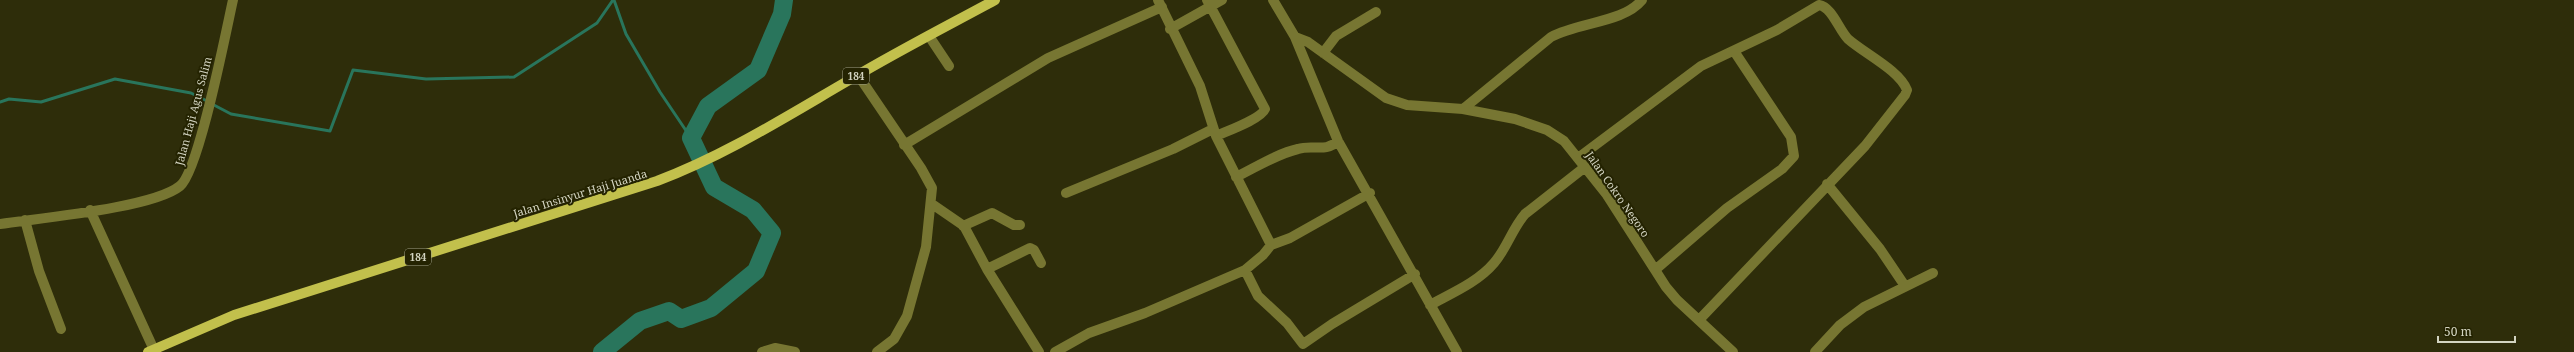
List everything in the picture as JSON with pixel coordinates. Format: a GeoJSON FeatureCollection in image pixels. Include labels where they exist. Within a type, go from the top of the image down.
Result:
{"type":"FeatureCollection","features":[{"type":"Feature","properties":{"kind":"main road","name":"Jalan Insinyur Haji Juanda"},"geometry":{"type":"LineString","coordinates":[[152,351],[234,315],[657,181],[690,169],[718,156],[858,75],[995,0]]}},
{"type":"Feature","properties":{"kind":"street","name":"Jalan Haji Agus Salim"},"geometry":{"type":"LineString","coordinates":[[0,224],[143,202],[166,194],[180,186],[191,170],[206,116],[233,0]]}},
{"type":"Feature","properties":{"kind":"street"},"geometry":{"type":"LineString","coordinates":[[1170,29],[1208,3],[1222,0]]}},
{"type":"Feature","properties":{"kind":"street"},"geometry":{"type":"LineString","coordinates":[[1273,0],[1295,37],[1338,141],[1370,193],[1457,352]]}},
{"type":"Feature","properties":{"kind":"street"},"geometry":{"type":"LineString","coordinates":[[1463,108],[1551,37],[1562,31],[1626,14],[1642,0]]}},
{"type":"Feature","properties":{"kind":"street"},"geometry":{"type":"LineString","coordinates":[[1066,193],[1262,114],[1265,109],[1208,3]]}},
{"type":"Feature","properties":{"kind":"street"},"geometry":{"type":"LineString","coordinates":[[904,145],[1048,58],[1160,4],[1170,29],[1200,86],[1215,132],[1236,178],[1271,245]]}},
{"type":"Feature","properties":{"kind":"street"},"geometry":{"type":"LineString","coordinates":[[1578,158],[1690,73],[1713,59],[1734,51],[1777,30],[1814,7],[1822,5],[1828,10],[1848,39],[1902,79],[1906,90],[1902,99],[1865,146],[1827,184],[1699,320]]}},
{"type":"Feature","properties":{"kind":"street"},"geometry":{"type":"LineString","coordinates":[[1323,53],[1336,36],[1376,12]]}},
{"type":"Feature","properties":{"kind":"street"},"geometry":{"type":"LineString","coordinates":[[930,36],[949,66]]}},
{"type":"Feature","properties":{"kind":"street","name":"Jalan Cokro Negoro"},"geometry":{"type":"LineString","coordinates":[[1295,37],[1308,42],[1386,98],[1407,105],[1463,108],[1515,120],[1547,130],[1564,141],[1607,195],[1655,270],[1677,300],[1733,352]]}},
{"type":"Feature","properties":{"kind":"street"},"geometry":{"type":"LineString","coordinates":[[1655,270],[1727,208],[1782,169],[1794,156],[1791,137],[1734,51]]}},
{"type":"Feature","properties":{"kind":"street"},"geometry":{"type":"LineString","coordinates":[[858,75],[929,180],[932,188],[932,204],[926,247],[907,316],[894,339],[878,352]]}},
{"type":"Feature","properties":{"kind":"street"},"geometry":{"type":"LineString","coordinates":[[1236,178],[1298,148],[1332,148],[1338,141]]}},
{"type":"Feature","properties":{"kind":"street"},"geometry":{"type":"LineString","coordinates":[[1430,305],[1475,280],[1487,271],[1495,263],[1517,223],[1525,214],[1585,167]]}},
{"type":"Feature","properties":{"kind":"street"},"geometry":{"type":"LineString","coordinates":[[1827,184],[1876,244],[1905,286]]}},
{"type":"Feature","properties":{"kind":"street"},"geometry":{"type":"LineString","coordinates":[[1055,352],[1089,333],[1152,310],[1245,270],[1264,255],[1271,245],[1290,238],[1370,193]]}},
{"type":"Feature","properties":{"kind":"street"},"geometry":{"type":"LineString","coordinates":[[932,204],[963,226],[1039,352]]}},
{"type":"Feature","properties":{"kind":"street"},"geometry":{"type":"LineString","coordinates":[[90,210],[152,351]]}},
{"type":"Feature","properties":{"kind":"street"},"geometry":{"type":"LineString","coordinates":[[963,226],[992,213],[1014,225],[1020,225]]}},
{"type":"Feature","properties":{"kind":"street"},"geometry":{"type":"LineString","coordinates":[[25,220],[39,271],[61,329]]}},
{"type":"Feature","properties":{"kind":"street"},"geometry":{"type":"LineString","coordinates":[[988,269],[1030,248],[1041,263]]}},
{"type":"Feature","properties":{"kind":"street"},"geometry":{"type":"LineString","coordinates":[[1245,270],[1258,296],[1287,322],[1305,348],[1332,324],[1415,274]]}},
{"type":"Feature","properties":{"kind":"street"},"geometry":{"type":"LineString","coordinates":[[1815,352],[1851,315],[1933,272]]}},
{"type":"Feature","properties":{"kind":"street"},"geometry":{"type":"LineString","coordinates":[[762,352],[775,348],[795,352]]}},
{"type":"Feature","properties":{"kind":"waterway"},"geometry":{"type":"LineString","coordinates":[[212,104],[231,114],[330,131],[353,70],[426,79],[514,77],[597,23],[613,0]]}},
{"type":"Feature","properties":{"kind":"waterway"},"geometry":{"type":"LineString","coordinates":[[614,0],[626,34],[660,92],[691,138]]}},
{"type":"Feature","properties":{"kind":"waterway"},"geometry":{"type":"LineString","coordinates":[[602,352],[640,321],[669,311],[681,319],[711,308],[756,271],[772,233],[753,210],[714,187],[691,138],[708,106],[758,70],[782,14],[784,0]]}},
{"type":"Feature","properties":{"kind":"waterway"},"geometry":{"type":"LineString","coordinates":[[0,102],[9,99],[41,102],[115,79],[191,93],[207,101]]}}]}
